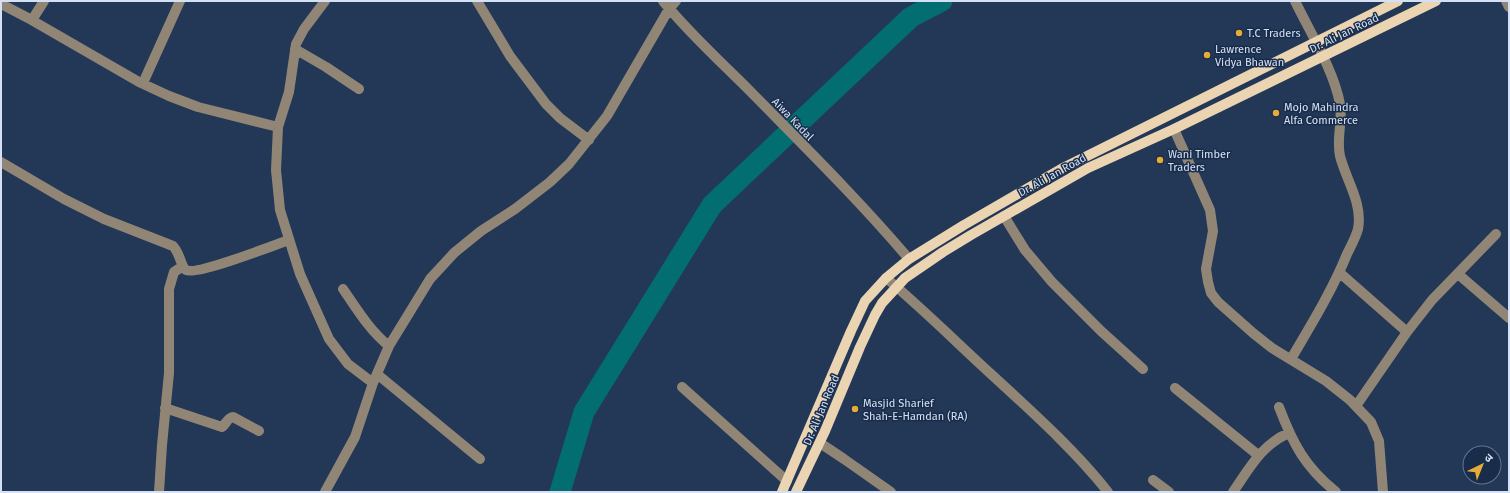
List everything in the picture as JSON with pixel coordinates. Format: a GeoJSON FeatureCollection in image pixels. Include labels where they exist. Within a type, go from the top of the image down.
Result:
{"type":"FeatureCollection","features":[{"type":"Feature","properties":{"kind":"main road","name":"Dr. Ali Jan Road"},"geometry":{"type":"LineString","coordinates":[[782,492],[851,330],[865,301],[886,278],[909,259],[1061,168],[1398,1]]}},
{"type":"Feature","properties":{"kind":"main road","name":"Dr. Ali Jan Road"},"geometry":{"type":"LineString","coordinates":[[796,492],[820,443],[875,315],[882,303],[905,278],[916,269],[1088,168],[1174,129],[1436,1]]}},
{"type":"Feature","properties":{"kind":"street"},"geometry":{"type":"LineString","coordinates":[[32,20],[44,1]]}},
{"type":"Feature","properties":{"kind":"street"},"geometry":{"type":"LineString","coordinates":[[143,83],[180,1]]}},
{"type":"Feature","properties":{"kind":"street"},"geometry":{"type":"LineString","coordinates":[[325,1],[299,38],[295,49],[293,73],[289,92],[278,127],[276,176],[280,210],[300,274],[329,339],[348,364],[375,378],[480,459]]}},
{"type":"Feature","properties":{"kind":"street"},"geometry":{"type":"LineString","coordinates":[[477,1],[510,56],[541,97],[560,118],[589,140]]}},
{"type":"Feature","properties":{"kind":"street"},"geometry":{"type":"LineString","coordinates":[[1291,359],[1340,273],[1357,230],[1359,220],[1358,207],[1340,155],[1340,104],[1323,57],[1295,1]]}},
{"type":"Feature","properties":{"kind":"street"},"geometry":{"type":"LineString","coordinates":[[1506,1],[1509,7]]}},
{"type":"Feature","properties":{"kind":"street"},"geometry":{"type":"LineString","coordinates":[[1,4],[169,96],[198,107],[278,127]]}},
{"type":"Feature","properties":{"kind":"street"},"geometry":{"type":"LineString","coordinates":[[325,492],[355,437],[375,378],[389,346],[430,279],[454,254],[481,231],[515,209],[550,182],[569,164],[607,116],[669,4]]}},
{"type":"Feature","properties":{"kind":"street","name":"Aiwa Kadal"},"geometry":{"type":"LineString","coordinates":[[669,4],[762,104],[890,236],[909,259]]}},
{"type":"Feature","properties":{"kind":"street"},"geometry":{"type":"LineString","coordinates":[[295,49],[359,89]]}},
{"type":"Feature","properties":{"kind":"street"},"geometry":{"type":"LineString","coordinates":[[1174,129],[1210,210],[1213,231],[1206,269],[1211,293],[1218,302],[1253,333],[1272,348],[1326,381],[1356,406],[1371,422],[1379,441],[1383,492]]}},
{"type":"Feature","properties":{"kind":"street"},"geometry":{"type":"LineString","coordinates":[[1,162],[70,202],[104,218],[173,246],[178,251],[183,266],[186,270],[192,272],[216,266],[289,240]]}},
{"type":"Feature","properties":{"kind":"street"},"geometry":{"type":"LineString","coordinates":[[1004,216],[1024,250],[1041,270],[1101,331],[1143,369]]}},
{"type":"Feature","properties":{"kind":"street"},"geometry":{"type":"LineString","coordinates":[[1356,406],[1407,332],[1432,300],[1496,234]]}},
{"type":"Feature","properties":{"kind":"street"},"geometry":{"type":"LineString","coordinates":[[159,492],[169,373],[169,289],[174,272],[183,266]]}},
{"type":"Feature","properties":{"kind":"street"},"geometry":{"type":"LineString","coordinates":[[1340,273],[1407,332]]}},
{"type":"Feature","properties":{"kind":"street"},"geometry":{"type":"LineString","coordinates":[[1458,274],[1509,318]]}},
{"type":"Feature","properties":{"kind":"street"},"geometry":{"type":"LineString","coordinates":[[886,278],[1013,394],[1093,473],[1108,492]]}},
{"type":"Feature","properties":{"kind":"street"},"geometry":{"type":"LineString","coordinates":[[344,289],[366,322],[389,346]]}},
{"type":"Feature","properties":{"kind":"street"},"geometry":{"type":"LineString","coordinates":[[682,387],[787,482]]}},
{"type":"Feature","properties":{"kind":"street"},"geometry":{"type":"LineString","coordinates":[[1176,388],[1258,455]]}},
{"type":"Feature","properties":{"kind":"street"},"geometry":{"type":"LineString","coordinates":[[1279,407],[1296,447],[1310,468],[1336,492]]}},
{"type":"Feature","properties":{"kind":"street"},"geometry":{"type":"LineString","coordinates":[[165,408],[222,427],[229,419],[234,417],[259,431]]}},
{"type":"Feature","properties":{"kind":"street"},"geometry":{"type":"LineString","coordinates":[[1234,492],[1258,455],[1271,443],[1289,433]]}},
{"type":"Feature","properties":{"kind":"street"},"geometry":{"type":"LineString","coordinates":[[820,443],[891,492]]}},
{"type":"Feature","properties":{"kind":"street"},"geometry":{"type":"LineString","coordinates":[[1153,480],[1169,492]]}},
{"type":"Feature","properties":{"kind":"waterway"},"geometry":{"type":"LineString","coordinates":[[560,492],[584,412],[712,205],[911,17],[942,1]]}},
{"type":"Feature","properties":{"kind":"place","name":"T.C Traders"},"geometry":{"type":"Point","coordinates":[1239,33]}},
{"type":"Feature","properties":{"kind":"place","name":"Lawrence Vidya Bhawan"},"geometry":{"type":"Point","coordinates":[1207,55]}},
{"type":"Feature","properties":{"kind":"place","name":"Mojo Mahindra Alfa Commerce"},"geometry":{"type":"Point","coordinates":[1276,113]}},
{"type":"Feature","properties":{"kind":"place","name":"Wani Timber Traders"},"geometry":{"type":"Point","coordinates":[1160,160]}},
{"type":"Feature","properties":{"kind":"place","name":"Masjid Sharief Shah-E-Hamdan (RA)"},"geometry":{"type":"Point","coordinates":[855,409]}}]}
